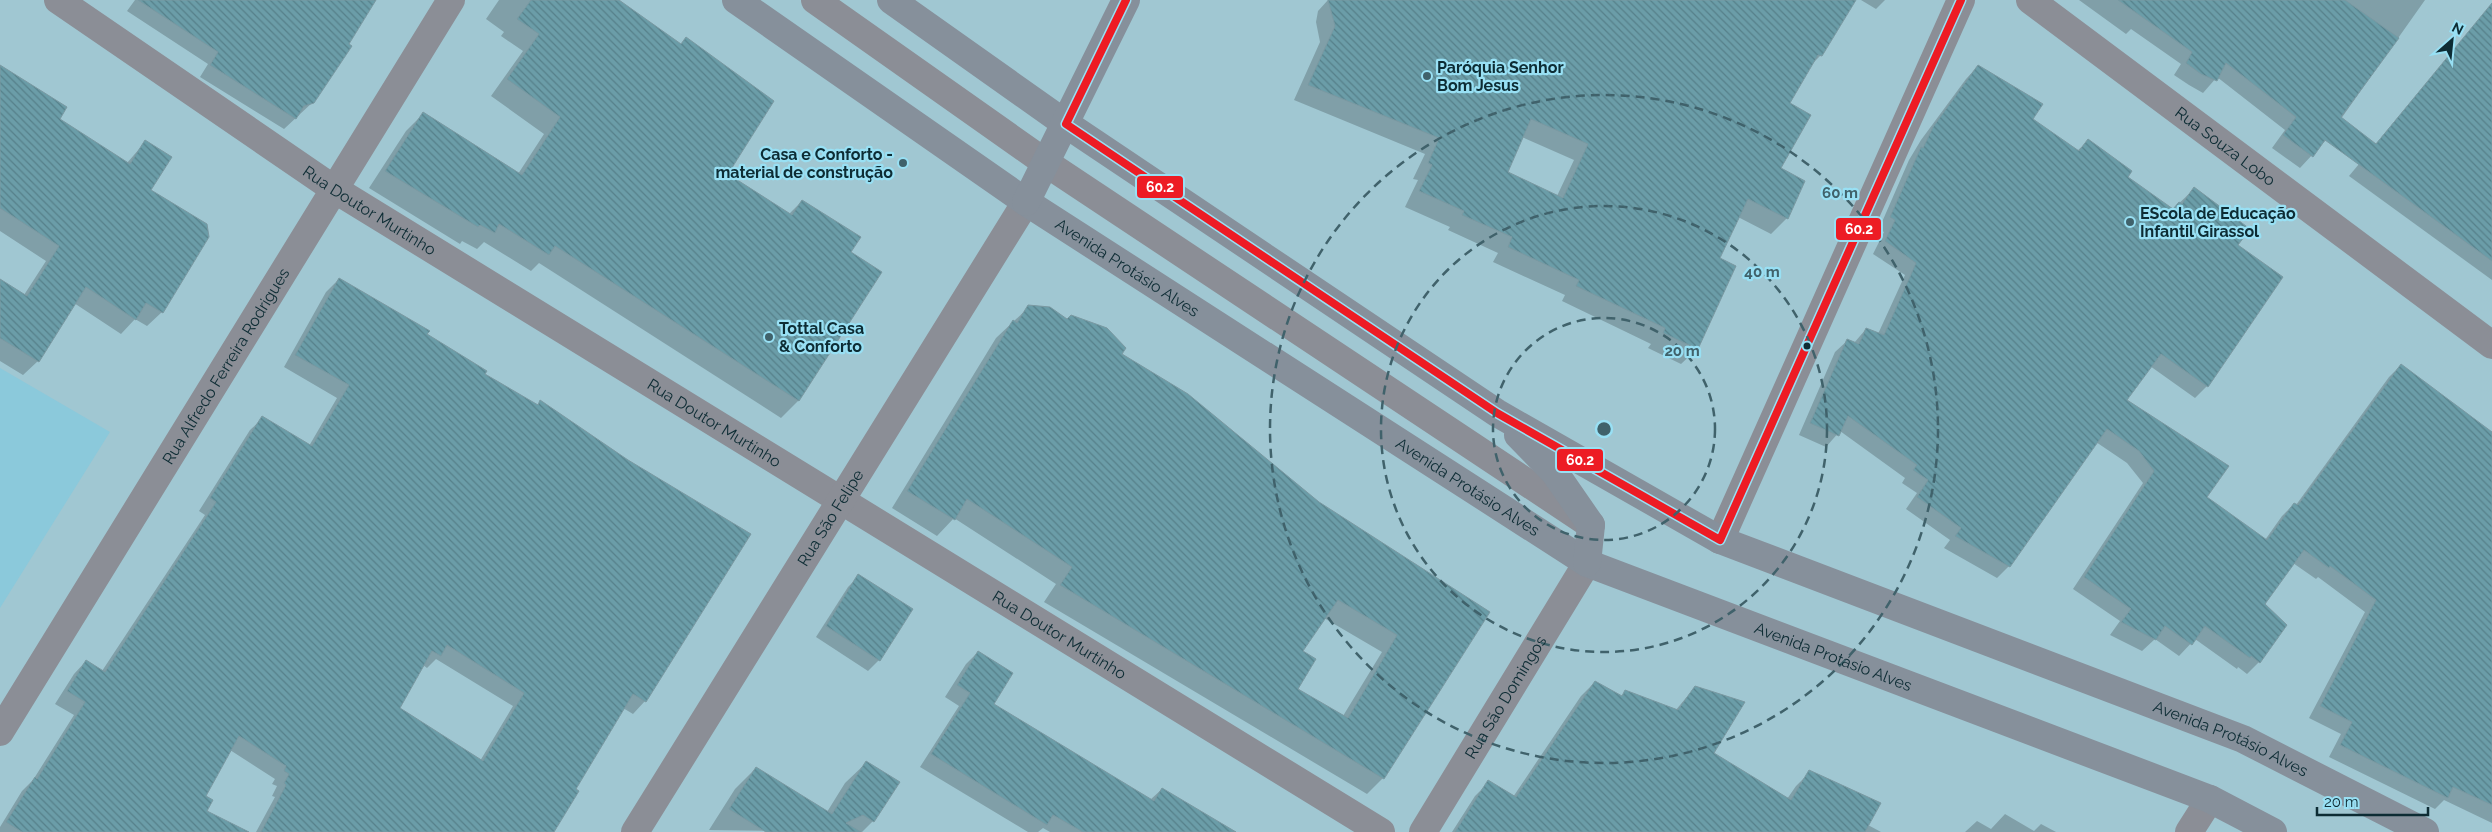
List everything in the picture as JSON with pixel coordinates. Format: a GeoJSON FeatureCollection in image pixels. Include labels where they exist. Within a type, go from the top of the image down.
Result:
{"type":"FeatureCollection","features":[{"type":"Feature","properties":{"kind":"main road","name":"Avenida Protásio Alves"},"geometry":{"type":"LineString","coordinates":[[736,0],[1026,202],[1587,563],[2210,799],[2273,832]]}},
{"type":"Feature","properties":{"kind":"main road","name":"Avenida Protásio Alves"},"geometry":{"type":"LineString","coordinates":[[891,0],[1066,124],[1497,413],[1720,540],[2243,739],[2425,832]]}},
{"type":"Feature","properties":{"kind":"main road"},"geometry":{"type":"LineString","coordinates":[[1026,202],[1126,0]]}},
{"type":"Feature","properties":{"kind":"main road"},"geometry":{"type":"LineString","coordinates":[[1497,413],[1555,473],[1591,525],[1587,563]]}},
{"type":"Feature","properties":{"kind":"street","name":"Rua Doutor Murtinho"},"geometry":{"type":"LineString","coordinates":[[58,0],[334,189],[1381,832]]}},
{"type":"Feature","properties":{"kind":"street","name":"Rua Alfredo Ferreira Rodrigues"},"geometry":{"type":"LineString","coordinates":[[0,732],[451,0]]}},
{"type":"Feature","properties":{"kind":"street"},"geometry":{"type":"LineString","coordinates":[[815,0],[1046,163],[1591,525]]}},
{"type":"Feature","properties":{"kind":"street"},"geometry":{"type":"LineString","coordinates":[[1720,540],[1961,0]]}},
{"type":"Feature","properties":{"kind":"street","name":"Rua Souza Lobo"},"geometry":{"type":"LineString","coordinates":[[2030,0],[2492,345]]}},
{"type":"Feature","properties":{"kind":"street","name":"Rua São Felipe"},"geometry":{"type":"LineString","coordinates":[[635,832],[1026,202]]}},
{"type":"Feature","properties":{"kind":"street","name":"Rua São Domingos"},"geometry":{"type":"LineString","coordinates":[[1423,832],[1587,563]]}},
{"type":"Feature","properties":{"kind":"street"},"geometry":{"type":"LineString","coordinates":[[2190,832],[2210,799]]}},
{"type":"Feature","properties":{"kind":"shaded area"},"geometry":{"type":"Polygon","coordinates":[[[0,368],[110,432],[0,608],[0,368]]]}},
{"type":"Feature","properties":{"kind":"building"},"geometry":{"type":"Polygon","coordinates":[[[138,0],[376,0],[349,44],[352,46],[314,103],[304,106],[296,119],[210,65],[218,52],[138,0]]]}},
{"type":"Feature","properties":{"kind":"building"},"geometry":{"type":"Polygon","coordinates":[[[531,0],[619,0],[681,44],[686,37],[774,101],[728,174],[792,215],[802,200],[861,237],[851,252],[882,272],[799,401],[555,246],[549,255],[499,224],[495,233],[480,225],[478,227],[385,171],[423,112],[522,175],[560,117],[507,79],[539,34],[517,19],[531,0]]]}},
{"type":"Feature","properties":{"kind":"building"},"geometry":{"type":"Polygon","coordinates":[[[1328,0],[1856,0],[1822,56],[1818,55],[1790,103],[1811,115],[1781,168],[1805,181],[1788,219],[1748,199],[1720,258],[1736,266],[1698,349],[1663,333],[1665,328],[1576,286],[1579,280],[1508,247],[1512,237],[1462,215],[1464,211],[1419,191],[1432,165],[1428,163],[1439,138],[1308,85],[1335,26],[1328,0]],[[1531,119],[1508,172],[1563,198],[1588,144],[1531,119]]]}},
{"type":"Feature","properties":{"kind":"building"},"geometry":{"type":"Polygon","coordinates":[[[2118,0],[2345,0],[2399,38],[2341,117],[2376,144],[2492,3],[2492,261],[2325,140],[2313,157],[2283,135],[2296,117],[2226,63],[2217,81],[2201,74],[2186,63],[2192,52],[2118,0]]]}},
{"type":"Feature","properties":{"kind":"building"},"geometry":{"type":"Polygon","coordinates":[[[0,65],[67,107],[60,119],[130,164],[145,140],[172,157],[151,190],[207,224],[209,237],[163,313],[146,303],[136,320],[86,287],[39,362],[0,338],[0,279],[27,296],[59,246],[0,208],[0,65]]]}},
{"type":"Feature","properties":{"kind":"building"},"geometry":{"type":"Polygon","coordinates":[[[1978,65],[2043,104],[2033,119],[2079,151],[2088,139],[2132,171],[2128,177],[2173,209],[2179,202],[2182,204],[2194,187],[2250,229],[2238,245],[2283,277],[2208,387],[2161,354],[2127,400],[2229,466],[2207,497],[2267,540],[2294,503],[2298,505],[2401,364],[2492,432],[2492,805],[2453,787],[2448,798],[2340,745],[2352,722],[2320,706],[2376,600],[2330,566],[2329,568],[2304,550],[2265,604],[2287,625],[2260,663],[2205,626],[2192,645],[2165,626],[2156,640],[2121,622],[2131,609],[2084,577],[2154,471],[2139,451],[2107,429],[2010,567],[1955,536],[1961,528],[1917,497],[1928,480],[1913,470],[1917,465],[1848,416],[1839,436],[1810,423],[1847,339],[1859,344],[1866,328],[1884,335],[1916,263],[1885,241],[1895,220],[1890,217],[1921,147],[1923,148],[1933,127],[1978,65]]]}},
{"type":"Feature","properties":{"kind":"building"},"geometry":{"type":"Polygon","coordinates":[[[339,278],[430,331],[427,334],[487,371],[485,374],[538,405],[540,400],[628,460],[751,534],[646,702],[633,694],[576,789],[579,791],[554,832],[261,832],[286,785],[284,783],[289,774],[284,771],[286,766],[239,736],[206,796],[213,800],[207,811],[249,832],[22,832],[6,822],[35,777],[37,779],[85,702],[67,691],[86,660],[105,672],[216,502],[210,498],[262,416],[312,446],[349,385],[295,355],[339,278]],[[447,645],[441,656],[432,651],[400,708],[483,761],[524,693],[447,645]]]}},
{"type":"Feature","properties":{"kind":"building"},"geometry":{"type":"Polygon","coordinates":[[[1028,305],[1050,307],[1067,319],[1071,315],[1107,328],[1126,348],[1122,354],[1188,394],[1319,502],[1490,612],[1384,779],[1060,585],[1072,567],[967,499],[955,520],[907,491],[1013,320],[1017,323],[1028,305]],[[1338,600],[1303,651],[1316,659],[1298,689],[1348,718],[1397,635],[1338,600]]]}},
{"type":"Feature","properties":{"kind":"building"},"geometry":{"type":"Polygon","coordinates":[[[858,574],[913,609],[880,661],[826,626],[858,574]]]}},
{"type":"Feature","properties":{"kind":"building"},"geometry":{"type":"Polygon","coordinates":[[[978,651],[1013,673],[994,704],[1154,801],[1162,788],[1236,832],[1083,832],[1053,815],[1047,825],[931,754],[970,693],[957,685],[978,651]]]}},
{"type":"Feature","properties":{"kind":"building"},"geometry":{"type":"Polygon","coordinates":[[[1595,681],[1622,696],[1625,690],[1678,710],[1695,686],[1745,702],[1714,753],[1791,800],[1809,770],[1881,803],[1865,832],[1455,832],[1488,780],[1516,797],[1595,681]]]}},
{"type":"Feature","properties":{"kind":"building"},"geometry":{"type":"Polygon","coordinates":[[[866,761],[900,782],[874,822],[863,815],[846,823],[861,832],[766,832],[729,809],[756,767],[832,814],[866,761]]]}},
{"type":"Feature","properties":{"kind":"transit line","name":"60.2"},"geometry":{"type":"LineString","coordinates":[[1126,0],[1066,124],[1497,413],[1720,540],[1961,0]]}},
{"type":"Feature","properties":{"kind":"place","name":"Paróquia Senhor Bom Jesus"},"geometry":{"type":"Point","coordinates":[1427,76]}},
{"type":"Feature","properties":{"kind":"place","name":"Casa e Conforto - material de construção"},"geometry":{"type":"Point","coordinates":[903,163]}},
{"type":"Feature","properties":{"kind":"place","name":"EScola de Educação Infantil Girassol"},"geometry":{"type":"Point","coordinates":[2130,222]}},
{"type":"Feature","properties":{"kind":"place","name":"Tottal Casa & Conforto"},"geometry":{"type":"Point","coordinates":[769,337]}}]}
